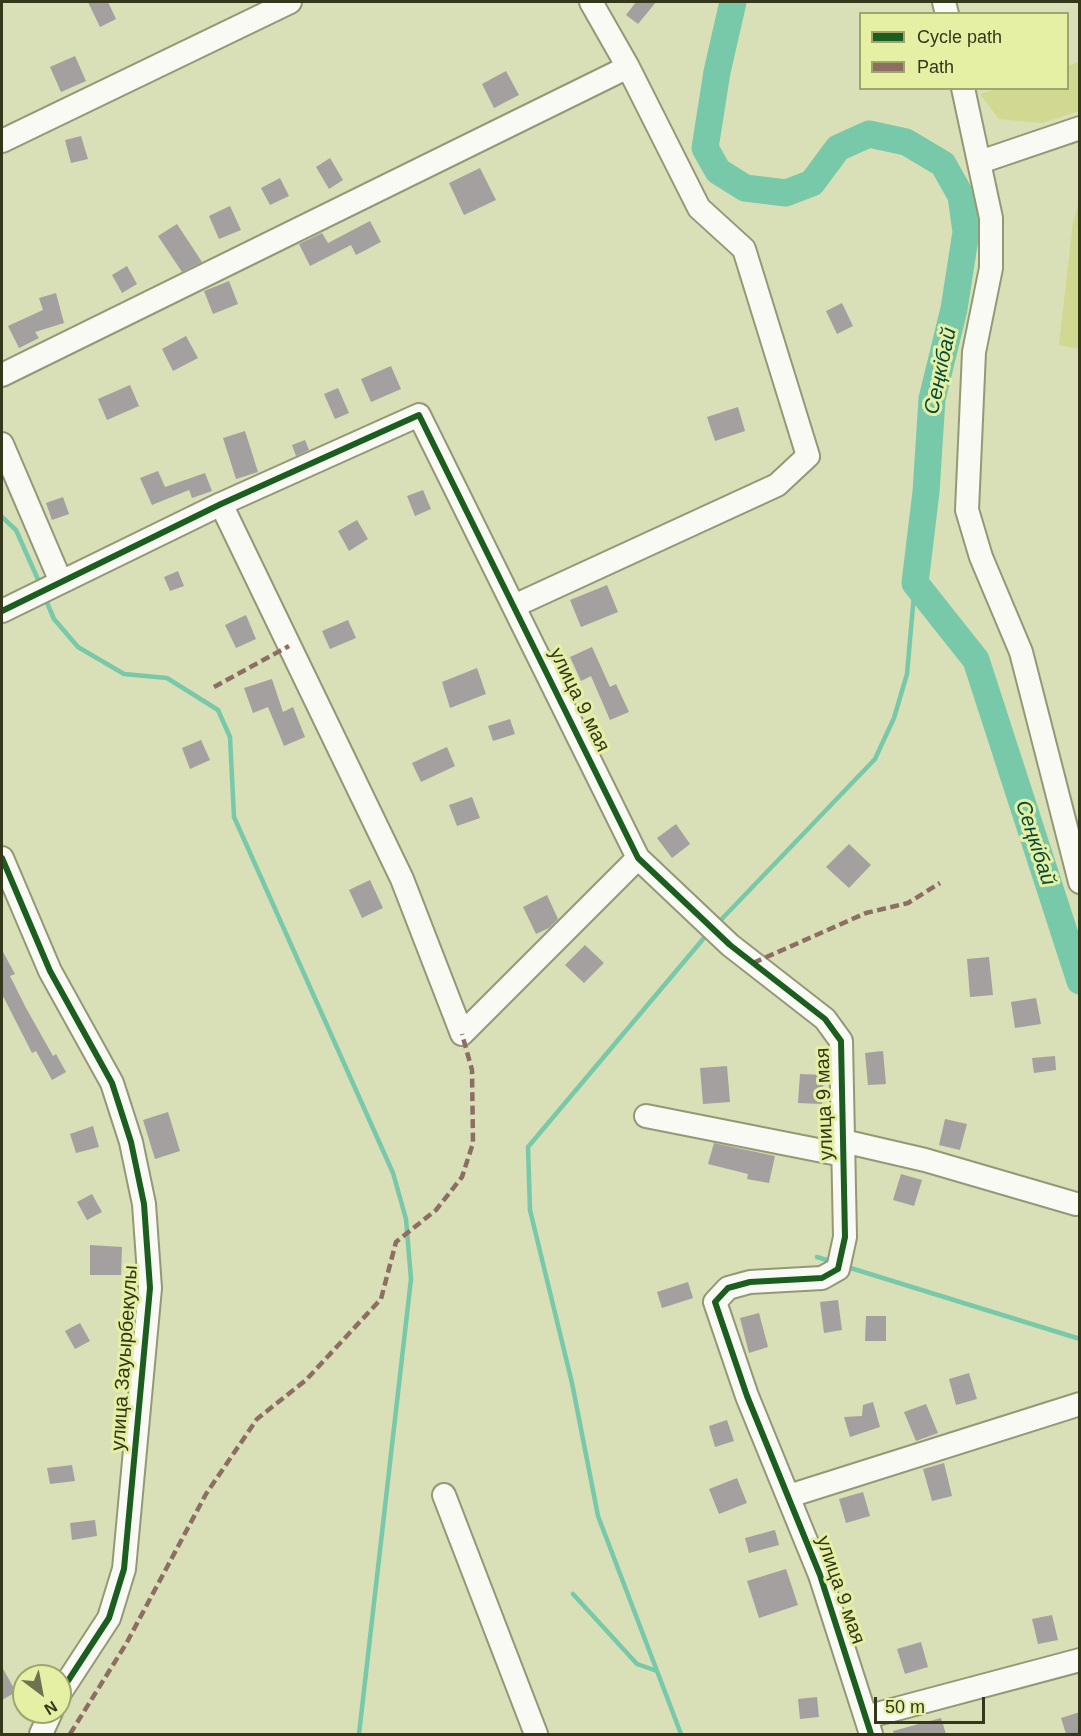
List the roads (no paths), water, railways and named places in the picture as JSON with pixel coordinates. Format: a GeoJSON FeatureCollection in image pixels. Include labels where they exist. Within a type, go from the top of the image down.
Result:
{"type":"FeatureCollection","features":[{"type":"Feature","properties":{"kind":"street"},"geometry":{"type":"LineString","coordinates":[[2,141],[290,2]]}},
{"type":"Feature","properties":{"kind":"street"},"geometry":{"type":"LineString","coordinates":[[514,606],[777,485],[808,456],[744,249],[699,208],[628,67],[591,2]]}},
{"type":"Feature","properties":{"kind":"street"},"geometry":{"type":"LineString","coordinates":[[2,375],[628,67]]}},
{"type":"Feature","properties":{"kind":"street"},"geometry":{"type":"LineString","coordinates":[[963,90],[991,218],[991,268],[974,352],[967,510],[981,557],[1021,652],[1080,882]]}},
{"type":"Feature","properties":{"kind":"street"},"geometry":{"type":"LineString","coordinates":[[980,162],[1080,128]]}},
{"type":"Feature","properties":{"kind":"street","name":"улица 9 мая"},"geometry":{"type":"LineString","coordinates":[[221,504],[419,415],[638,858],[730,945],[825,1019],[841,1041],[845,1236],[838,1269],[822,1278],[750,1282],[728,1288],[715,1302],[747,1396],[820,1575],[868,1726]]}},
{"type":"Feature","properties":{"kind":"street"},"geometry":{"type":"LineString","coordinates":[[2,444],[61,582]]}},
{"type":"Feature","properties":{"kind":"street"},"geometry":{"type":"LineString","coordinates":[[2,611],[221,504],[402,879],[462,1034],[638,858]]}},
{"type":"Feature","properties":{"kind":"street","name":"улица Зауырбекулы"},"geometry":{"type":"LineString","coordinates":[[2,858],[50,971],[112,1083],[131,1142],[145,1216],[150,1288],[124,1569],[109,1618],[72,1675]]}},
{"type":"Feature","properties":{"kind":"street"},"geometry":{"type":"LineString","coordinates":[[646,1116],[925,1160],[1076,1204]]}},
{"type":"Feature","properties":{"kind":"street"},"geometry":{"type":"LineString","coordinates":[[789,1496],[1080,1404]]}},
{"type":"Feature","properties":{"kind":"street"},"geometry":{"type":"LineString","coordinates":[[444,1495],[536,1734]]}},
{"type":"Feature","properties":{"kind":"street"},"geometry":{"type":"LineString","coordinates":[[868,1726],[1080,1660]]}},
{"type":"Feature","properties":{"kind":"waterway","name":"Сеңкібай"},"geometry":{"type":"LineString","coordinates":[[733,2],[717,72],[705,148],[718,171],[745,188],[786,193],[812,183],[838,148],[869,134],[906,142],[943,164],[961,196],[966,232],[954,309],[932,399],[926,492],[915,583],[976,660],[1080,981]]}},
{"type":"Feature","properties":{"kind":"waterway"},"geometry":{"type":"LineString","coordinates":[[2,517],[16,530],[40,584]]}},
{"type":"Feature","properties":{"kind":"waterway"},"geometry":{"type":"LineString","coordinates":[[717,924],[875,759],[894,718],[907,674],[915,583]]}},
{"type":"Feature","properties":{"kind":"waterway"},"geometry":{"type":"LineString","coordinates":[[45,598],[54,619],[78,647],[124,674],[167,678],[218,710],[230,737],[234,817],[393,1173],[406,1219],[411,1279],[359,1734]]}},
{"type":"Feature","properties":{"kind":"waterway"},"geometry":{"type":"LineString","coordinates":[[681,1734],[598,1516],[572,1383],[530,1210],[528,1147],[709,932]]}},
{"type":"Feature","properties":{"kind":"waterway"},"geometry":{"type":"LineString","coordinates":[[817,1257],[833,1262]]}},
{"type":"Feature","properties":{"kind":"waterway"},"geometry":{"type":"LineString","coordinates":[[844,1266],[1080,1339]]}},
{"type":"Feature","properties":{"kind":"waterway"},"geometry":{"type":"LineString","coordinates":[[573,1594],[637,1664],[657,1671]]}}]}
